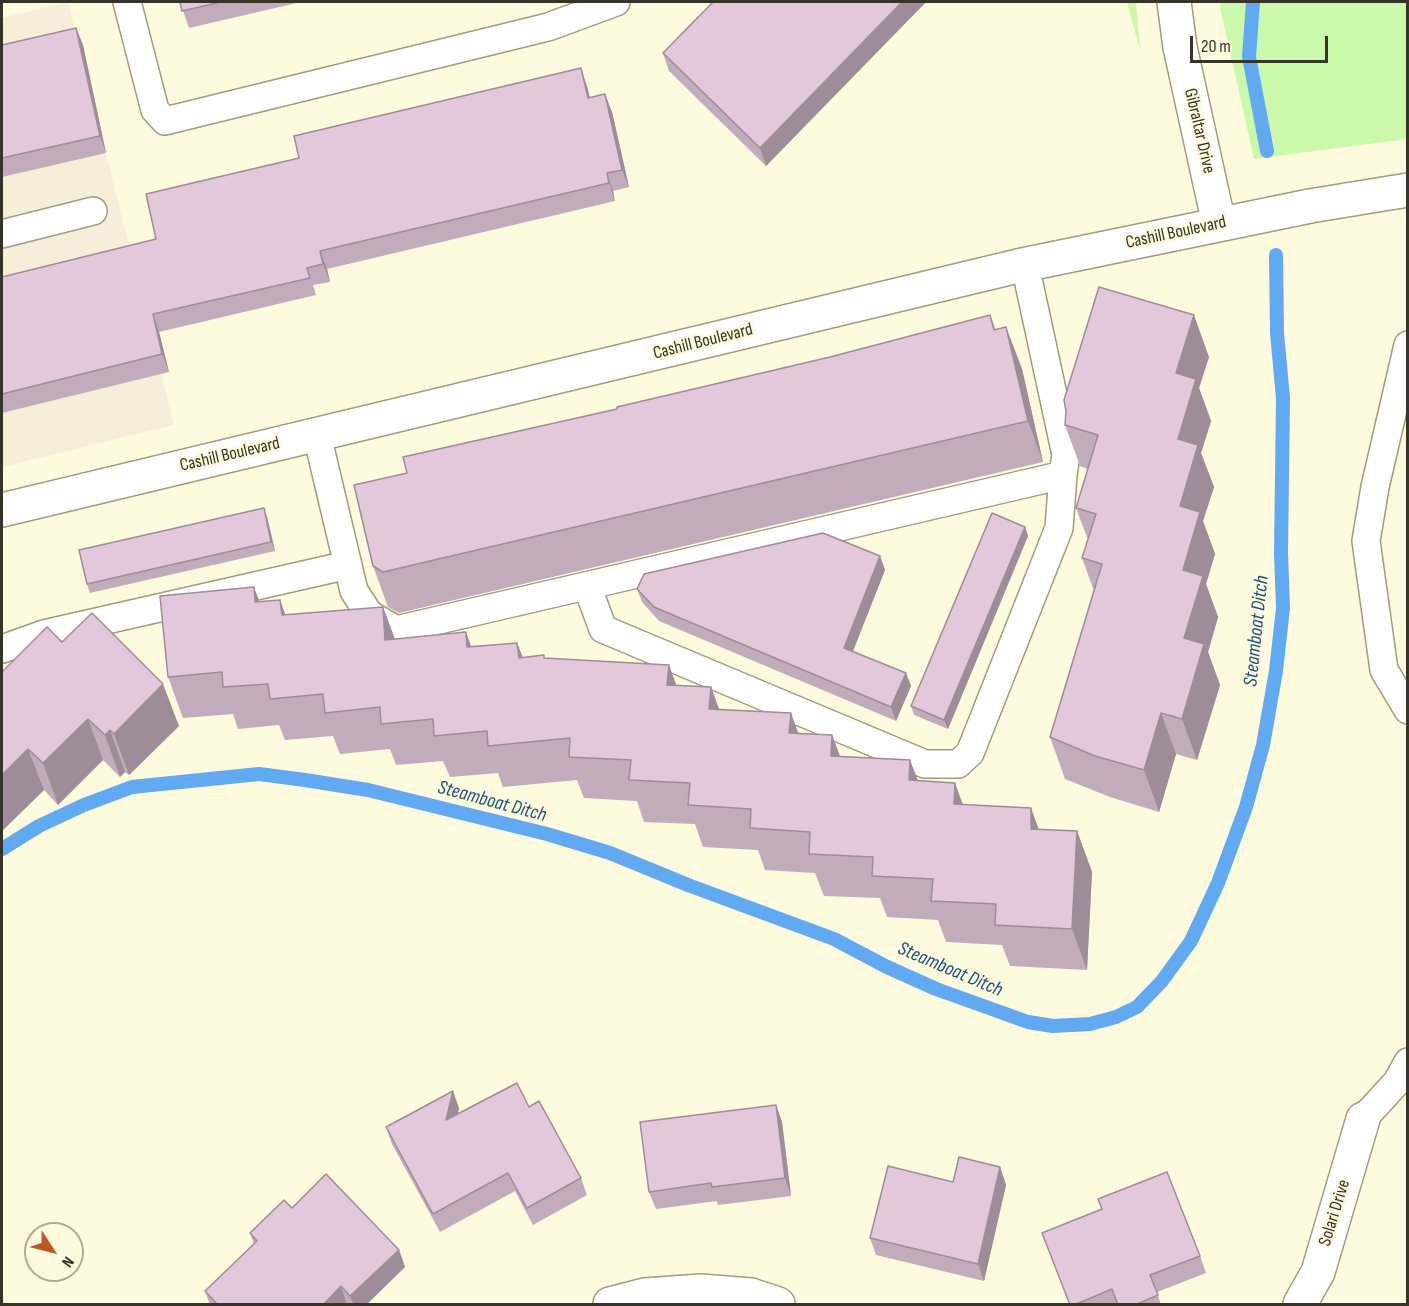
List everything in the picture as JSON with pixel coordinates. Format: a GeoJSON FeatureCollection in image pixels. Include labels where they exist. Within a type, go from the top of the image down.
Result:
{"type":"FeatureCollection","features":[{"type":"Feature","properties":{"kind":"street","name":"Gibraltar Drive"},"geometry":{"type":"LineString","coordinates":[[1174,2],[1180,46],[1219,224]]}},
{"type":"Feature","properties":{"kind":"street","name":"Cashill Boulevard"},"geometry":{"type":"LineString","coordinates":[[2,510],[1025,265],[1219,224],[1407,190]]}},
{"type":"Feature","properties":{"kind":"street","name":"Solari Drive"},"geometry":{"type":"LineString","coordinates":[[1300,1305],[1318,1272],[1364,1119]]}},
{"type":"Feature","properties":{"kind":"street"},"geometry":{"type":"LineString","coordinates":[[610,1305],[645,1295],[701,1291],[751,1295],[778,1305]]}},
{"type":"Feature","properties":{"kind":"lane"},"geometry":{"type":"LineString","coordinates":[[127,2],[155,110],[165,122],[548,27],[616,2]]}},
{"type":"Feature","properties":{"kind":"lane"},"geometry":{"type":"LineString","coordinates":[[2,234],[93,211]]}},
{"type":"Feature","properties":{"kind":"lane"},"geometry":{"type":"LineString","coordinates":[[587,586],[603,629],[925,764],[958,764],[970,753],[1059,528],[1066,455],[1025,265]]}},
{"type":"Feature","properties":{"kind":"lane"},"geometry":{"type":"LineString","coordinates":[[1407,345],[1377,475],[1366,541],[1383,670],[1407,710]]}},
{"type":"Feature","properties":{"kind":"lane"},"geometry":{"type":"LineString","coordinates":[[317,435],[354,591],[369,614],[396,630],[1063,475]]}},
{"type":"Feature","properties":{"kind":"lane"},"geometry":{"type":"LineString","coordinates":[[2,649],[44,634],[348,565]]}},
{"type":"Feature","properties":{"kind":"lane"},"geometry":{"type":"LineString","coordinates":[[1364,1119],[1397,1082],[1407,1062]]}},
{"type":"Feature","properties":{"kind":"shaded area"},"geometry":{"type":"Polygon","coordinates":[[[68,2],[174,425],[2,467],[2,18],[68,2]]]}},
{"type":"Feature","properties":{"kind":"green space"},"geometry":{"type":"Polygon","coordinates":[[[1127,2],[1136,2],[1140,51],[1127,2]]]}},
{"type":"Feature","properties":{"kind":"green space"},"geometry":{"type":"Polygon","coordinates":[[[1220,2],[1407,2],[1407,139],[1254,159],[1220,2]]]}},
{"type":"Feature","properties":{"kind":"building"},"geometry":{"type":"Polygon","coordinates":[[[180,2],[221,2],[182,11],[180,2]]]}},
{"type":"Feature","properties":{"kind":"building"},"geometry":{"type":"Polygon","coordinates":[[[713,2],[902,2],[760,148],[663,53],[713,2]]]}},
{"type":"Feature","properties":{"kind":"building"},"geometry":{"type":"Polygon","coordinates":[[[76,28],[100,136],[2,158],[2,45],[76,28]]]}},
{"type":"Feature","properties":{"kind":"building"},"geometry":{"type":"Polygon","coordinates":[[[581,68],[588,98],[605,94],[622,170],[607,173],[609,183],[320,251],[323,264],[307,268],[310,278],[153,314],[162,354],[2,394],[2,277],[156,239],[146,194],[299,158],[294,136],[581,68]]]}},
{"type":"Feature","properties":{"kind":"building"},"geometry":{"type":"Polygon","coordinates":[[[1099,287],[1194,315],[1176,373],[1196,379],[1178,439],[1198,445],[1180,506],[1200,512],[1183,570],[1203,576],[1184,638],[1204,644],[1182,719],[1161,713],[1144,770],[1095,756],[1050,737],[1102,564],[1082,558],[1096,514],[1076,508],[1098,435],[1065,425],[1064,400],[1099,287]]]}},
{"type":"Feature","properties":{"kind":"building"},"geometry":{"type":"Polygon","coordinates":[[[990,315],[994,330],[1006,327],[1028,421],[383,572],[373,566],[354,485],[407,473],[403,457],[617,409],[617,407],[830,357],[990,315]]]}},
{"type":"Feature","properties":{"kind":"building"},"geometry":{"type":"Polygon","coordinates":[[[264,508],[271,542],[87,584],[79,550],[264,508]]]}},
{"type":"Feature","properties":{"kind":"building"},"geometry":{"type":"Polygon","coordinates":[[[992,513],[1025,527],[944,720],[911,706],[992,513]]]}},
{"type":"Feature","properties":{"kind":"building"},"geometry":{"type":"Polygon","coordinates":[[[823,533],[880,556],[844,648],[906,673],[891,707],[654,607],[637,589],[644,574],[823,533]]]}},
{"type":"Feature","properties":{"kind":"building"},"geometry":{"type":"Polygon","coordinates":[[[254,587],[255,602],[280,600],[282,615],[383,607],[385,640],[466,632],[467,647],[517,643],[519,658],[544,655],[544,658],[669,665],[667,685],[711,687],[709,709],[791,713],[789,733],[832,735],[831,756],[910,760],[909,780],[955,783],[954,804],[1031,808],[1031,829],[1077,831],[1072,929],[995,925],[996,904],[931,901],[933,879],[872,876],[873,857],[809,854],[810,832],[750,828],[751,809],[688,805],[690,783],[629,780],[631,760],[569,757],[570,738],[488,746],[487,731],[434,736],[433,719],[381,724],[380,707],[325,713],[323,694],[270,699],[268,684],[223,687],[222,672],[168,677],[160,596],[254,587]]]}},
{"type":"Feature","properties":{"kind":"building"},"geometry":{"type":"Polygon","coordinates":[[[92,613],[163,684],[114,734],[110,730],[105,735],[88,719],[43,763],[28,749],[2,775],[2,672],[47,627],[62,642],[92,613]]]}},
{"type":"Feature","properties":{"kind":"building"},"geometry":{"type":"Polygon","coordinates":[[[517,1083],[529,1107],[539,1101],[581,1178],[527,1208],[508,1173],[433,1214],[386,1127],[453,1091],[446,1120],[517,1083]]]}},
{"type":"Feature","properties":{"kind":"building"},"geometry":{"type":"Polygon","coordinates":[[[776,1105],[785,1178],[712,1187],[711,1183],[649,1192],[640,1122],[776,1105]]]}},
{"type":"Feature","properties":{"kind":"building"},"geometry":{"type":"Polygon","coordinates":[[[959,1157],[1000,1167],[978,1264],[870,1238],[888,1166],[953,1182],[959,1157]]]}},
{"type":"Feature","properties":{"kind":"building"},"geometry":{"type":"Polygon","coordinates":[[[1167,1172],[1200,1256],[1150,1275],[1158,1295],[1135,1305],[1118,1305],[1112,1289],[1070,1305],[1042,1233],[1102,1209],[1098,1199],[1167,1172]]]}},
{"type":"Feature","properties":{"kind":"building"},"geometry":{"type":"Polygon","coordinates":[[[326,1174],[399,1250],[350,1296],[341,1286],[323,1305],[218,1305],[205,1291],[257,1241],[250,1233],[284,1200],[292,1208],[326,1174]]]}},
{"type":"Feature","properties":{"kind":"waterway","name":"Steamboat Ditch"},"geometry":{"type":"LineString","coordinates":[[1253,2],[1249,57],[1267,151]]}},
{"type":"Feature","properties":{"kind":"waterway","name":"Steamboat Ditch"},"geometry":{"type":"LineString","coordinates":[[2,849],[39,826],[84,805],[132,787],[259,774],[305,780],[368,790],[547,834],[610,853],[688,885],[834,939],[936,989],[1028,1022],[1053,1026],[1090,1024],[1116,1017],[1137,1007],[1162,981],[1191,941],[1218,883],[1246,807],[1263,745],[1276,671],[1283,608],[1281,553],[1283,398],[1277,333],[1276,255]]}}]}
